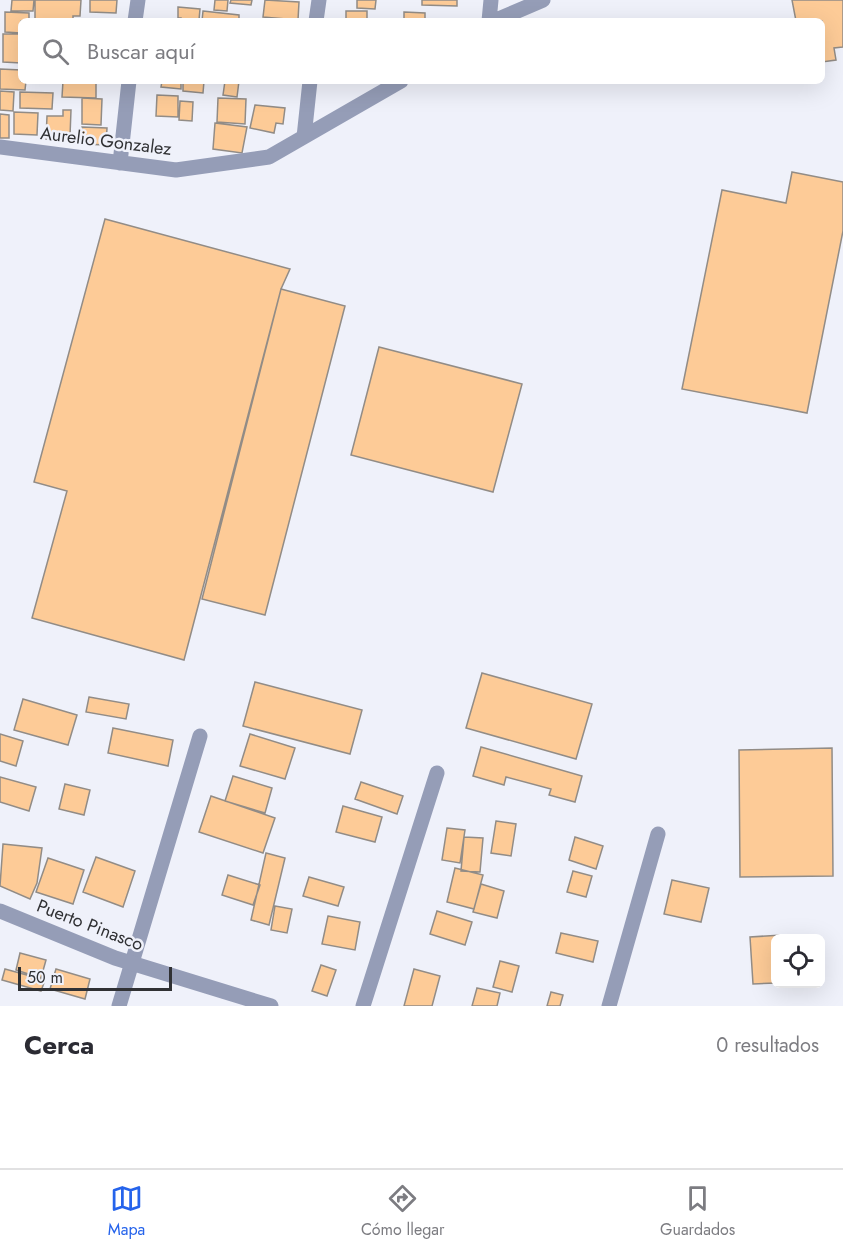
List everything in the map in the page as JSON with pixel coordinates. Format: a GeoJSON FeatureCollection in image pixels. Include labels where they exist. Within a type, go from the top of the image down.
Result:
{"type":"FeatureCollection","features":[{"type":"Feature","properties":{"kind":"street"},"geometry":{"type":"LineString","coordinates":[[135,18],[138,0]]}},
{"type":"Feature","properties":{"kind":"street"},"geometry":{"type":"LineString","coordinates":[[316,18],[319,0]]}},
{"type":"Feature","properties":{"kind":"street"},"geometry":{"type":"LineString","coordinates":[[489,18],[491,0]]}},
{"type":"Feature","properties":{"kind":"street"},"geometry":{"type":"LineString","coordinates":[[501,18],[543,0]]}},
{"type":"Feature","properties":{"kind":"street"},"geometry":{"type":"LineString","coordinates":[[120,163],[129,84]]}},
{"type":"Feature","properties":{"kind":"street"},"geometry":{"type":"LineString","coordinates":[[304,137],[310,84]]}},
{"type":"Feature","properties":{"kind":"street","name":"Aurelio Gonzalez"},"geometry":{"type":"LineString","coordinates":[[0,147],[176,170],[220,165],[269,157],[396,84]]}},
{"type":"Feature","properties":{"kind":"street"},"geometry":{"type":"LineString","coordinates":[[119,1006],[200,736]]}},
{"type":"Feature","properties":{"kind":"street"},"geometry":{"type":"LineString","coordinates":[[363,1006],[437,773]]}},
{"type":"Feature","properties":{"kind":"street"},"geometry":{"type":"LineString","coordinates":[[609,1006],[658,834]]}},
{"type":"Feature","properties":{"kind":"street","name":"Puerto Pinasco"},"geometry":{"type":"LineString","coordinates":[[0,911],[132,963],[271,1006]]}},
{"type":"Feature","properties":{"kind":"building"},"geometry":{"type":"Polygon","coordinates":[[[12,0],[34,0],[33,11],[11,11],[12,0]]]}},
{"type":"Feature","properties":{"kind":"building"},"geometry":{"type":"Polygon","coordinates":[[[35,0],[81,0],[80,16],[35,18],[35,0]]]}},
{"type":"Feature","properties":{"kind":"building"},"geometry":{"type":"Polygon","coordinates":[[[90,0],[117,0],[116,13],[90,12],[90,0]]]}},
{"type":"Feature","properties":{"kind":"building"},"geometry":{"type":"Polygon","coordinates":[[[215,0],[228,0],[227,11],[214,10],[215,0]]]}},
{"type":"Feature","properties":{"kind":"building"},"geometry":{"type":"Polygon","coordinates":[[[231,0],[252,0],[251,5],[230,3],[231,0]]]}},
{"type":"Feature","properties":{"kind":"building"},"geometry":{"type":"Polygon","coordinates":[[[265,0],[299,2],[298,18],[263,17],[265,0]]]}},
{"type":"Feature","properties":{"kind":"building"},"geometry":{"type":"Polygon","coordinates":[[[357,0],[376,0],[375,9],[357,8],[357,0]]]}},
{"type":"Feature","properties":{"kind":"building"},"geometry":{"type":"Polygon","coordinates":[[[422,0],[457,0],[457,6],[422,5],[422,0]]]}},
{"type":"Feature","properties":{"kind":"building"},"geometry":{"type":"Polygon","coordinates":[[[792,0],[843,0],[843,47],[834,48],[836,60],[825,62],[825,18],[795,18],[792,0]]]}},
{"type":"Feature","properties":{"kind":"building"},"geometry":{"type":"Polygon","coordinates":[[[178,7],[200,9],[199,18],[178,18],[178,7]]]}},
{"type":"Feature","properties":{"kind":"building"},"geometry":{"type":"Polygon","coordinates":[[[203,11],[239,15],[239,18],[202,18],[203,11]]]}},
{"type":"Feature","properties":{"kind":"building"},"geometry":{"type":"Polygon","coordinates":[[[346,11],[367,11],[367,18],[346,18],[346,11]]]}},
{"type":"Feature","properties":{"kind":"building"},"geometry":{"type":"Polygon","coordinates":[[[5,12],[29,13],[29,18],[18,18],[18,33],[5,32],[5,12]]]}},
{"type":"Feature","properties":{"kind":"building"},"geometry":{"type":"Polygon","coordinates":[[[404,12],[425,13],[425,18],[404,18],[404,12]]]}},
{"type":"Feature","properties":{"kind":"building"},"geometry":{"type":"Polygon","coordinates":[[[3,34],[18,34],[18,63],[3,62],[3,34]]]}},
{"type":"Feature","properties":{"kind":"building"},"geometry":{"type":"Polygon","coordinates":[[[0,69],[18,70],[18,84],[26,84],[25,90],[0,89],[0,69]]]}},
{"type":"Feature","properties":{"kind":"building"},"geometry":{"type":"Polygon","coordinates":[[[63,84],[96,84],[96,98],[62,97],[63,84]]]}},
{"type":"Feature","properties":{"kind":"building"},"geometry":{"type":"Polygon","coordinates":[[[162,84],[181,84],[181,89],[161,87],[162,84]]]}},
{"type":"Feature","properties":{"kind":"building"},"geometry":{"type":"Polygon","coordinates":[[[183,84],[204,84],[203,93],[183,91],[183,84]]]}},
{"type":"Feature","properties":{"kind":"building"},"geometry":{"type":"Polygon","coordinates":[[[225,84],[239,84],[237,97],[223,95],[225,84]]]}},
{"type":"Feature","properties":{"kind":"building"},"geometry":{"type":"Polygon","coordinates":[[[0,91],[14,92],[13,111],[0,110],[0,91]]]}},
{"type":"Feature","properties":{"kind":"building"},"geometry":{"type":"Polygon","coordinates":[[[20,92],[53,93],[52,109],[20,108],[20,92]]]}},
{"type":"Feature","properties":{"kind":"building"},"geometry":{"type":"Polygon","coordinates":[[[157,95],[178,96],[178,117],[156,116],[157,95]]]}},
{"type":"Feature","properties":{"kind":"building"},"geometry":{"type":"Polygon","coordinates":[[[82,98],[102,99],[101,125],[82,124],[82,98]]]}},
{"type":"Feature","properties":{"kind":"building"},"geometry":{"type":"Polygon","coordinates":[[[218,98],[246,99],[245,124],[217,122],[218,98]]]}},
{"type":"Feature","properties":{"kind":"building"},"geometry":{"type":"Polygon","coordinates":[[[180,101],[193,102],[192,121],[179,120],[180,101]]]}},
{"type":"Feature","properties":{"kind":"building"},"geometry":{"type":"Polygon","coordinates":[[[255,105],[285,108],[283,124],[276,123],[274,133],[250,128],[255,105]]]}},
{"type":"Feature","properties":{"kind":"building"},"geometry":{"type":"Polygon","coordinates":[[[63,110],[71,110],[70,136],[64,136],[64,140],[46,139],[47,116],[63,116],[63,110]]]}},
{"type":"Feature","properties":{"kind":"building"},"geometry":{"type":"Polygon","coordinates":[[[14,112],[38,113],[37,135],[14,134],[14,112]]]}},
{"type":"Feature","properties":{"kind":"building"},"geometry":{"type":"Polygon","coordinates":[[[0,114],[9,115],[9,138],[0,138],[0,114]]]}},
{"type":"Feature","properties":{"kind":"building"},"geometry":{"type":"Polygon","coordinates":[[[215,123],[247,127],[242,153],[213,149],[215,123]]]}},
{"type":"Feature","properties":{"kind":"building"},"geometry":{"type":"Polygon","coordinates":[[[82,127],[107,128],[106,145],[81,144],[82,127]]]}},
{"type":"Feature","properties":{"kind":"building"},"geometry":{"type":"Polygon","coordinates":[[[792,172],[843,182],[843,231],[807,413],[682,389],[722,190],[786,203],[792,172]]]}},
{"type":"Feature","properties":{"kind":"building"},"geometry":{"type":"Polygon","coordinates":[[[105,219],[290,269],[281,289],[184,660],[32,618],[67,491],[34,482],[105,219]]]}},
{"type":"Feature","properties":{"kind":"building"},"geometry":{"type":"Polygon","coordinates":[[[281,289],[345,306],[265,615],[202,599],[281,289]]]}},
{"type":"Feature","properties":{"kind":"building"},"geometry":{"type":"Polygon","coordinates":[[[379,347],[522,384],[493,492],[351,455],[379,347]]]}},
{"type":"Feature","properties":{"kind":"building"},"geometry":{"type":"Polygon","coordinates":[[[482,673],[592,704],[576,759],[466,728],[482,673]]]}},
{"type":"Feature","properties":{"kind":"building"},"geometry":{"type":"Polygon","coordinates":[[[255,682],[362,710],[350,754],[243,726],[255,682]]]}},
{"type":"Feature","properties":{"kind":"building"},"geometry":{"type":"Polygon","coordinates":[[[89,697],[129,704],[126,719],[86,712],[89,697]]]}},
{"type":"Feature","properties":{"kind":"building"},"geometry":{"type":"Polygon","coordinates":[[[23,699],[77,715],[68,745],[14,730],[23,699]]]}},
{"type":"Feature","properties":{"kind":"building"},"geometry":{"type":"Polygon","coordinates":[[[113,728],[173,740],[168,766],[108,753],[113,728]]]}},
{"type":"Feature","properties":{"kind":"building"},"geometry":{"type":"Polygon","coordinates":[[[0,734],[23,741],[16,766],[0,761],[0,734]]]}},
{"type":"Feature","properties":{"kind":"building"},"geometry":{"type":"Polygon","coordinates":[[[250,734],[295,748],[285,779],[240,766],[250,734]]]}},
{"type":"Feature","properties":{"kind":"building"},"geometry":{"type":"Polygon","coordinates":[[[481,747],[582,776],[575,802],[549,795],[551,789],[506,777],[504,785],[473,776],[481,747]]]}},
{"type":"Feature","properties":{"kind":"building"},"geometry":{"type":"Polygon","coordinates":[[[832,748],[833,876],[740,877],[739,750],[832,748]]]}},
{"type":"Feature","properties":{"kind":"building"},"geometry":{"type":"Polygon","coordinates":[[[233,776],[272,788],[265,813],[225,801],[233,776]]]}},
{"type":"Feature","properties":{"kind":"building"},"geometry":{"type":"Polygon","coordinates":[[[0,777],[36,787],[29,811],[0,802],[0,777]]]}},
{"type":"Feature","properties":{"kind":"building"},"geometry":{"type":"Polygon","coordinates":[[[361,782],[403,796],[397,814],[355,799],[361,782]]]}},
{"type":"Feature","properties":{"kind":"building"},"geometry":{"type":"Polygon","coordinates":[[[65,784],[90,790],[84,815],[59,809],[65,784]]]}},
{"type":"Feature","properties":{"kind":"building"},"geometry":{"type":"Polygon","coordinates":[[[211,796],[275,818],[263,853],[199,832],[211,796]]]}},
{"type":"Feature","properties":{"kind":"building"},"geometry":{"type":"Polygon","coordinates":[[[343,806],[382,817],[375,842],[336,832],[343,806]]]}},
{"type":"Feature","properties":{"kind":"building"},"geometry":{"type":"Polygon","coordinates":[[[496,821],[516,824],[511,856],[491,853],[496,821]]]}},
{"type":"Feature","properties":{"kind":"building"},"geometry":{"type":"Polygon","coordinates":[[[447,828],[465,830],[460,863],[442,860],[447,828]]]}},
{"type":"Feature","properties":{"kind":"building"},"geometry":{"type":"Polygon","coordinates":[[[464,837],[483,838],[480,872],[461,871],[464,837]]]}},
{"type":"Feature","properties":{"kind":"building"},"geometry":{"type":"Polygon","coordinates":[[[575,837],[603,846],[596,869],[569,860],[575,837]]]}},
{"type":"Feature","properties":{"kind":"building"},"geometry":{"type":"Polygon","coordinates":[[[3,844],[42,848],[37,883],[30,899],[0,886],[3,844]]]}},
{"type":"Feature","properties":{"kind":"building"},"geometry":{"type":"Polygon","coordinates":[[[266,853],[285,858],[269,925],[251,920],[266,853]]]}},
{"type":"Feature","properties":{"kind":"building"},"geometry":{"type":"Polygon","coordinates":[[[96,857],[135,871],[123,907],[83,892],[96,857]]]}},
{"type":"Feature","properties":{"kind":"building"},"geometry":{"type":"Polygon","coordinates":[[[48,858],[84,870],[73,904],[36,892],[48,858]]]}},
{"type":"Feature","properties":{"kind":"building"},"geometry":{"type":"Polygon","coordinates":[[[455,868],[483,875],[474,909],[447,902],[455,868]]]}},
{"type":"Feature","properties":{"kind":"building"},"geometry":{"type":"Polygon","coordinates":[[[573,871],[592,876],[586,897],[567,892],[573,871]]]}},
{"type":"Feature","properties":{"kind":"building"},"geometry":{"type":"Polygon","coordinates":[[[228,875],[260,885],[253,905],[222,895],[228,875]]]}},
{"type":"Feature","properties":{"kind":"building"},"geometry":{"type":"Polygon","coordinates":[[[309,877],[344,887],[338,906],[303,896],[309,877]]]}},
{"type":"Feature","properties":{"kind":"building"},"geometry":{"type":"Polygon","coordinates":[[[672,880],[709,888],[701,922],[664,914],[672,880]]]}},
{"type":"Feature","properties":{"kind":"building"},"geometry":{"type":"Polygon","coordinates":[[[481,884],[504,891],[497,918],[473,912],[481,884]]]}},
{"type":"Feature","properties":{"kind":"building"},"geometry":{"type":"Polygon","coordinates":[[[275,906],[292,909],[287,933],[271,930],[275,906]]]}},
{"type":"Feature","properties":{"kind":"building"},"geometry":{"type":"Polygon","coordinates":[[[437,911],[472,922],[465,945],[430,934],[437,911]]]}},
{"type":"Feature","properties":{"kind":"building"},"geometry":{"type":"Polygon","coordinates":[[[328,916],[360,922],[355,950],[322,944],[328,916]]]}},
{"type":"Feature","properties":{"kind":"building"},"geometry":{"type":"Polygon","coordinates":[[[561,933],[598,941],[593,962],[556,953],[561,933]]]}},
{"type":"Feature","properties":{"kind":"building"},"geometry":{"type":"Polygon","coordinates":[[[771,936],[771,983],[753,984],[750,937],[771,936]]]}},
{"type":"Feature","properties":{"kind":"building"},"geometry":{"type":"Polygon","coordinates":[[[20,953],[46,960],[41,978],[16,970],[20,953]]]}},
{"type":"Feature","properties":{"kind":"building"},"geometry":{"type":"Polygon","coordinates":[[[500,961],[519,966],[512,992],[493,987],[500,961]]]}},
{"type":"Feature","properties":{"kind":"building"},"geometry":{"type":"Polygon","coordinates":[[[321,965],[336,970],[327,996],[312,991],[321,965]]]}},
{"type":"Feature","properties":{"kind":"building"},"geometry":{"type":"Polygon","coordinates":[[[5,969],[45,980],[41,991],[2,980],[5,969]]]}},
{"type":"Feature","properties":{"kind":"building"},"geometry":{"type":"Polygon","coordinates":[[[56,969],[90,979],[85,999],[50,989],[56,969]]]}},
{"type":"Feature","properties":{"kind":"building"},"geometry":{"type":"Polygon","coordinates":[[[414,969],[440,976],[432,1006],[404,1006],[414,969]]]}},
{"type":"Feature","properties":{"kind":"building"},"geometry":{"type":"Polygon","coordinates":[[[477,988],[500,993],[497,1006],[472,1006],[477,988]]]}},
{"type":"Feature","properties":{"kind":"building"},"geometry":{"type":"Polygon","coordinates":[[[551,992],[563,995],[560,1006],[547,1006],[551,992]]]}}]}
